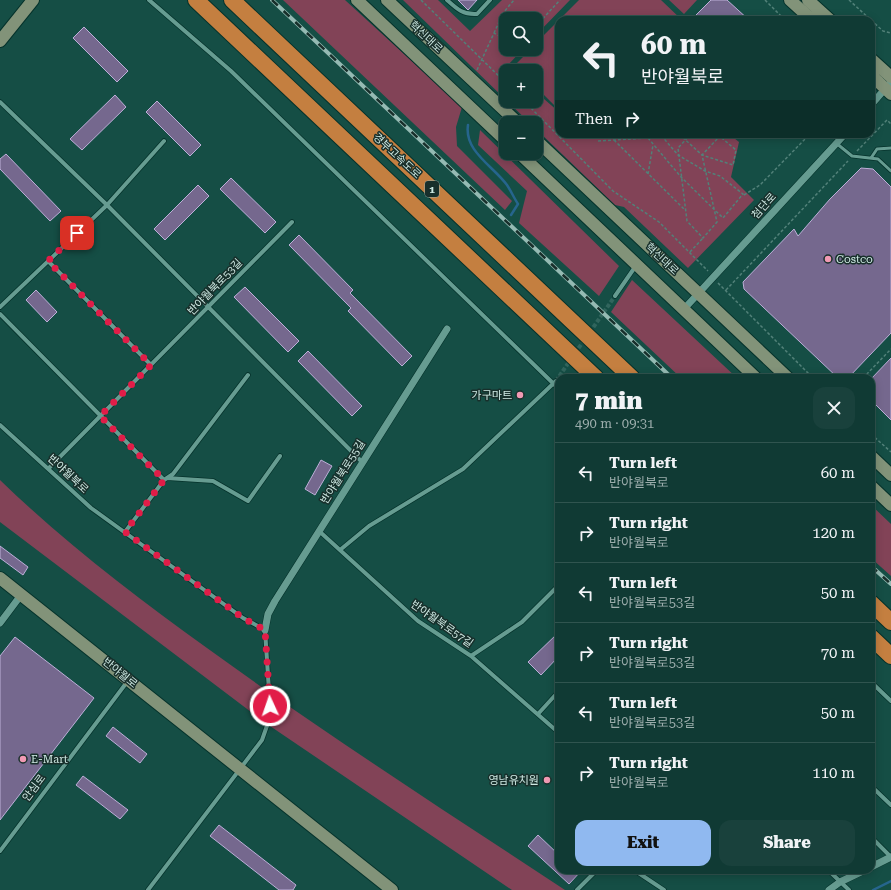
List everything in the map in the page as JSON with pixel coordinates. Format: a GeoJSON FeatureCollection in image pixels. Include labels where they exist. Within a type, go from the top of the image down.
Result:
{"type":"FeatureCollection","features":[{"type":"Feature","properties":{"kind":"highway","name":"1"},"geometry":{"type":"LineString","coordinates":[[196,0],[592,374]]}},
{"type":"Feature","properties":{"kind":"highway","name":"경부고속도로"},"geometry":{"type":"LineString","coordinates":[[232,0],[628,374]]}},
{"type":"Feature","properties":{"kind":"highway"},"geometry":{"type":"LineString","coordinates":[[875,608],[891,622]]}},
{"type":"Feature","properties":{"kind":"highway"},"geometry":{"type":"LineString","coordinates":[[875,641],[891,656]]}},
{"type":"Feature","properties":{"kind":"main road"},"geometry":{"type":"LineString","coordinates":[[0,41],[33,0]]}},
{"type":"Feature","properties":{"kind":"main road"},"geometry":{"type":"LineString","coordinates":[[357,0],[499,134]]}},
{"type":"Feature","properties":{"kind":"main road","name":"혁신대로"},"geometry":{"type":"LineString","coordinates":[[387,0],[511,116]]}},
{"type":"Feature","properties":{"kind":"main road"},"geometry":{"type":"LineString","coordinates":[[790,0],[808,16]]}},
{"type":"Feature","properties":{"kind":"main road"},"geometry":{"type":"LineString","coordinates":[[808,0],[826,16]]}},
{"type":"Feature","properties":{"kind":"main road"},"geometry":{"type":"LineString","coordinates":[[875,63],[891,77]]}},
{"type":"Feature","properties":{"kind":"main road"},"geometry":{"type":"LineString","coordinates":[[875,78],[889,88]]}},
{"type":"Feature","properties":{"kind":"main road","name":"혁신대로"},"geometry":{"type":"LineString","coordinates":[[543,147],[784,374]]}},
{"type":"Feature","properties":{"kind":"main road"},"geometry":{"type":"LineString","coordinates":[[526,160],[752,374]]}},
{"type":"Feature","properties":{"kind":"main road"},"geometry":{"type":"LineString","coordinates":[[875,460],[891,475]]}},
{"type":"Feature","properties":{"kind":"main road"},"geometry":{"type":"LineString","coordinates":[[875,490],[891,505]]}},
{"type":"Feature","properties":{"kind":"main road","name":"반야월로"},"geometry":{"type":"LineString","coordinates":[[0,578],[392,890]]}},
{"type":"Feature","properties":{"kind":"street"},"geometry":{"type":"LineString","coordinates":[[149,0],[231,71],[554,382],[463,470],[370,526],[340,550]]}},
{"type":"Feature","properties":{"kind":"street"},"geometry":{"type":"LineString","coordinates":[[447,0],[458,10],[467,14],[477,14],[490,0]]}},
{"type":"Feature","properties":{"kind":"street"},"geometry":{"type":"LineString","coordinates":[[875,101],[889,88]]}},
{"type":"Feature","properties":{"kind":"street"},"geometry":{"type":"LineString","coordinates":[[0,102],[107,205],[362,462]]}},
{"type":"Feature","properties":{"kind":"street","name":"첨단로"},"geometry":{"type":"LineString","coordinates":[[684,309],[841,138]]}},
{"type":"Feature","properties":{"kind":"street"},"geometry":{"type":"LineString","coordinates":[[0,307],[107,205],[164,141]]}},
{"type":"Feature","properties":{"kind":"street","name":"반야월북로53길"},"geometry":{"type":"LineString","coordinates":[[49,468],[292,222]]}},
{"type":"Feature","properties":{"kind":"street"},"geometry":{"type":"LineString","coordinates":[[48,261],[151,365]]}},
{"type":"Feature","properties":{"kind":"street"},"geometry":{"type":"LineString","coordinates":[[615,296],[637,265]]}},
{"type":"Feature","properties":{"kind":"street"},"geometry":{"type":"LineString","coordinates":[[0,314],[100,416],[166,479],[213,481],[248,502],[280,456]]}},
{"type":"Feature","properties":{"kind":"street","name":"반야월북로55길"},"geometry":{"type":"LineString","coordinates":[[265,630],[268,614],[275,601],[446,328]]}},
{"type":"Feature","properties":{"kind":"street"},"geometry":{"type":"LineString","coordinates":[[125,532],[166,479],[173,474],[248,375]]}},
{"type":"Feature","properties":{"kind":"street","name":"반야월북로"},"geometry":{"type":"LineString","coordinates":[[0,425],[49,468],[81,499],[243,618],[265,630]]}},
{"type":"Feature","properties":{"kind":"street","name":"반야월북로57길"},"geometry":{"type":"LineString","coordinates":[[319,531],[418,621],[471,656],[522,622],[555,588]]}},
{"type":"Feature","properties":{"kind":"street"},"geometry":{"type":"LineString","coordinates":[[0,623],[21,595]]}},
{"type":"Feature","properties":{"kind":"street"},"geometry":{"type":"LineString","coordinates":[[148,890],[262,740],[268,720],[270,693],[266,669],[265,630]]}},
{"type":"Feature","properties":{"kind":"street"},"geometry":{"type":"LineString","coordinates":[[471,656],[555,729]]}},
{"type":"Feature","properties":{"kind":"street","name":"안심로"},"geometry":{"type":"LineString","coordinates":[[0,851],[129,680]]}},
{"type":"Feature","properties":{"kind":"street"},"geometry":{"type":"LineString","coordinates":[[875,686],[891,701]]}},
{"type":"Feature","properties":{"kind":"street"},"geometry":{"type":"LineString","coordinates":[[538,714],[555,695]]}},
{"type":"Feature","properties":{"kind":"street"},"geometry":{"type":"LineString","coordinates":[[875,790],[891,804]]}},
{"type":"Feature","properties":{"kind":"street"},"geometry":{"type":"LineString","coordinates":[[875,841],[891,857],[875,865]]}},
{"type":"Feature","properties":{"kind":"street"},"geometry":{"type":"LineString","coordinates":[[577,890],[593,874]]}},
{"type":"Feature","properties":{"kind":"street"},"geometry":{"type":"LineString","coordinates":[[640,874],[664,890]]}},
{"type":"Feature","properties":{"kind":"street"},"geometry":{"type":"LineString","coordinates":[[832,874],[849,890]]}},
{"type":"Feature","properties":{"kind":"street"},"geometry":{"type":"LineString","coordinates":[[829,890],[840,882],[857,874]]}},
{"type":"Feature","properties":{"kind":"lane"},"geometry":{"type":"LineString","coordinates":[[836,144],[852,156],[878,159],[891,171]]}},
{"type":"Feature","properties":{"kind":"lane"},"geometry":{"type":"LineString","coordinates":[[871,158],[877,149],[891,148]]}},
{"type":"Feature","properties":{"kind":"path"},"geometry":{"type":"LineString","coordinates":[[421,0],[499,76]]}},
{"type":"Feature","properties":{"kind":"path"},"geometry":{"type":"LineString","coordinates":[[472,80],[503,14],[514,0]]}},
{"type":"Feature","properties":{"kind":"path"},"geometry":{"type":"LineString","coordinates":[[543,18],[560,0]]}},
{"type":"Feature","properties":{"kind":"path"},"geometry":{"type":"LineString","coordinates":[[765,0],[780,15]]}},
{"type":"Feature","properties":{"kind":"path"},"geometry":{"type":"LineString","coordinates":[[849,0],[867,16]]}},
{"type":"Feature","properties":{"kind":"path"},"geometry":{"type":"LineString","coordinates":[[875,24],[883,31],[891,33]]}},
{"type":"Feature","properties":{"kind":"path"},"geometry":{"type":"LineString","coordinates":[[494,33],[499,36]]}},
{"type":"Feature","properties":{"kind":"path"},"geometry":{"type":"LineString","coordinates":[[531,108],[555,132]]}},
{"type":"Feature","properties":{"kind":"path"},"geometry":{"type":"LineString","coordinates":[[875,132],[887,120],[891,124]]}},
{"type":"Feature","properties":{"kind":"path"},"geometry":{"type":"LineString","coordinates":[[561,138],[613,190],[659,222],[690,252],[725,291],[809,374]]}},
{"type":"Feature","properties":{"kind":"path"},"geometry":{"type":"LineString","coordinates":[[598,141],[648,138],[681,177],[723,218],[742,196],[760,185],[806,138]]}},
{"type":"Feature","properties":{"kind":"path"},"geometry":{"type":"LineString","coordinates":[[663,138],[678,155],[705,171],[720,176],[743,194],[742,196]]}},
{"type":"Feature","properties":{"kind":"path"},"geometry":{"type":"LineString","coordinates":[[682,138],[702,155],[733,165],[736,150],[722,138]]}},
{"type":"Feature","properties":{"kind":"path"},"geometry":{"type":"LineString","coordinates":[[688,138],[678,148],[685,210],[687,221],[703,238]]}},
{"type":"Feature","properties":{"kind":"path"},"geometry":{"type":"LineString","coordinates":[[702,155],[718,138]]}},
{"type":"Feature","properties":{"kind":"path"},"geometry":{"type":"LineString","coordinates":[[725,291],[870,138]]}},
{"type":"Feature","properties":{"kind":"path"},"geometry":{"type":"LineString","coordinates":[[614,140],[685,210]]}},
{"type":"Feature","properties":{"kind":"path"},"geometry":{"type":"LineString","coordinates":[[648,174],[653,145]]}},
{"type":"Feature","properties":{"kind":"path"},"geometry":{"type":"LineString","coordinates":[[690,252],[717,222],[702,155]]}},
{"type":"Feature","properties":{"kind":"path"},"geometry":{"type":"LineString","coordinates":[[867,374],[891,349]]}},
{"type":"Feature","properties":{"kind":"path"},"geometry":{"type":"LineString","coordinates":[[875,438],[891,452]]}},
{"type":"Feature","properties":{"kind":"shaded area"},"geometry":{"type":"Polygon","coordinates":[[[283,0],[345,0],[462,107],[456,127],[457,146],[512,201],[505,210],[283,0]]]}},
{"type":"Feature","properties":{"kind":"shaded area"},"geometry":{"type":"Polygon","coordinates":[[[403,0],[438,0],[470,31],[502,0],[570,0],[543,28],[543,12],[499,12],[499,56],[516,56],[509,64],[499,64],[499,93],[403,0]]]}},
{"type":"Feature","properties":{"kind":"shaded area"},"geometry":{"type":"Polygon","coordinates":[[[579,0],[661,0],[678,16],[563,16],[579,0]]]}},
{"type":"Feature","properties":{"kind":"shaded area"},"geometry":{"type":"Polygon","coordinates":[[[669,0],[697,0],[684,14],[669,0]]]}},
{"type":"Feature","properties":{"kind":"shaded area"},"geometry":{"type":"Polygon","coordinates":[[[555,24],[555,106],[543,94],[543,64],[516,64],[524,56],[543,56],[543,36],[555,24]]]}},
{"type":"Feature","properties":{"kind":"shaded area"},"geometry":{"type":"Polygon","coordinates":[[[543,98],[555,109],[555,138],[734,138],[739,142],[731,177],[754,200],[688,268],[624,207],[615,205],[543,136],[543,116],[523,116],[514,108],[543,108],[543,98]]]}},
{"type":"Feature","properties":{"kind":"shaded area"},"geometry":{"type":"Polygon","coordinates":[[[480,130],[499,149],[499,160],[511,160],[619,266],[599,296],[519,223],[527,191],[478,145],[480,130]]]}},
{"type":"Feature","properties":{"kind":"shaded area"},"geometry":{"type":"Polygon","coordinates":[[[632,280],[733,374],[677,374],[611,312],[632,280]]]}},
{"type":"Feature","properties":{"kind":"shaded area"},"geometry":{"type":"Polygon","coordinates":[[[0,480],[75,547],[153,609],[251,680],[340,741],[565,890],[512,890],[267,724],[0,522],[0,480]]]}},
{"type":"Feature","properties":{"kind":"shaded area"},"geometry":{"type":"Polygon","coordinates":[[[875,509],[891,524],[891,576],[875,562],[875,509]]]}},
{"type":"Feature","properties":{"kind":"building"},"geometry":{"type":"Polygon","coordinates":[[[458,0],[477,0],[468,10],[458,0]]]}},
{"type":"Feature","properties":{"kind":"building"},"geometry":{"type":"Polygon","coordinates":[[[711,0],[727,0],[745,16],[695,16],[711,0]]]}},
{"type":"Feature","properties":{"kind":"building"},"geometry":{"type":"Polygon","coordinates":[[[84,27],[128,71],[117,82],[73,38],[84,27]]]}},
{"type":"Feature","properties":{"kind":"building"},"geometry":{"type":"Polygon","coordinates":[[[115,95],[126,107],[82,150],[70,139],[115,95]]]}},
{"type":"Feature","properties":{"kind":"building"},"geometry":{"type":"Polygon","coordinates":[[[157,101],[201,145],[190,156],[146,112],[157,101]]]}},
{"type":"Feature","properties":{"kind":"building"},"geometry":{"type":"Polygon","coordinates":[[[6,154],[61,211],[50,221],[0,169],[0,159],[6,154]]]}},
{"type":"Feature","properties":{"kind":"building","name":"Costco"},"geometry":{"type":"Polygon","coordinates":[[[861,168],[873,169],[891,187],[891,333],[852,374],[834,374],[744,289],[743,282],[794,229],[798,236],[830,199],[861,168]]]}},
{"type":"Feature","properties":{"kind":"building"},"geometry":{"type":"Polygon","coordinates":[[[231,178],[276,222],[265,233],[220,189],[231,178]]]}},
{"type":"Feature","properties":{"kind":"building"},"geometry":{"type":"Polygon","coordinates":[[[198,185],[209,196],[165,240],[154,229],[198,185]]]}},
{"type":"Feature","properties":{"kind":"building"},"geometry":{"type":"Polygon","coordinates":[[[299,235],[353,290],[350,293],[412,356],[402,366],[348,311],[351,308],[289,245],[299,235]]]}},
{"type":"Feature","properties":{"kind":"building"},"geometry":{"type":"Polygon","coordinates":[[[245,287],[299,341],[288,352],[234,297],[245,287]]]}},
{"type":"Feature","properties":{"kind":"building"},"geometry":{"type":"Polygon","coordinates":[[[36,290],[57,312],[47,322],[26,300],[36,290]]]}},
{"type":"Feature","properties":{"kind":"building"},"geometry":{"type":"Polygon","coordinates":[[[308,351],[362,406],[352,416],[298,361],[308,351]]]}},
{"type":"Feature","properties":{"kind":"building"},"geometry":{"type":"Polygon","coordinates":[[[891,358],[891,420],[875,404],[875,375],[891,358]]]}},
{"type":"Feature","properties":{"kind":"building"},"geometry":{"type":"Polygon","coordinates":[[[321,460],[332,466],[315,495],[305,489],[321,460]]]}},
{"type":"Feature","properties":{"kind":"building"},"geometry":{"type":"Polygon","coordinates":[[[0,546],[28,567],[23,575],[0,558],[0,546]]]}},
{"type":"Feature","properties":{"kind":"building"},"geometry":{"type":"Polygon","coordinates":[[[555,636],[555,660],[541,675],[528,662],[555,636]]]}},
{"type":"Feature","properties":{"kind":"building","name":"E-Mart"},"geometry":{"type":"Polygon","coordinates":[[[15,637],[94,698],[0,820],[0,656],[15,637]]]}},
{"type":"Feature","properties":{"kind":"building"},"geometry":{"type":"Polygon","coordinates":[[[113,727],[147,754],[140,763],[106,736],[113,727]]]}},
{"type":"Feature","properties":{"kind":"building"},"geometry":{"type":"Polygon","coordinates":[[[83,776],[128,810],[120,819],[76,785],[83,776]]]}},
{"type":"Feature","properties":{"kind":"building"},"geometry":{"type":"Polygon","coordinates":[[[219,825],[296,885],[293,890],[279,890],[210,836],[219,825]]]}},
{"type":"Feature","properties":{"kind":"building"},"geometry":{"type":"Polygon","coordinates":[[[538,835],[555,851],[555,871],[528,846],[538,835]]]}},
{"type":"Feature","properties":{"kind":"building"},"geometry":{"type":"Polygon","coordinates":[[[558,874],[578,874],[569,884],[558,874]]]}},
{"type":"Feature","properties":{"kind":"waterway"},"geometry":{"type":"LineString","coordinates":[[468,125],[470,143],[481,158],[507,185],[518,204],[511,215]]}},
{"type":"Feature","properties":{"kind":"waterway"},"geometry":{"type":"LineString","coordinates":[[873,890],[891,881]]}},
{"type":"Feature","properties":{"kind":"tunnel"},"geometry":{"type":"LineString","coordinates":[[590,332],[615,296]]}},
{"type":"Feature","properties":{"kind":"tunnel"},"geometry":{"type":"LineString","coordinates":[[575,353],[586,338]]}},
{"type":"Feature","properties":{"kind":"tunnel"},"geometry":{"type":"LineString","coordinates":[[561,374],[571,359]]}},
{"type":"Feature","properties":{"kind":"railway"},"geometry":{"type":"LineString","coordinates":[[272,0],[668,374]]}},
{"type":"Feature","properties":{"kind":"railway"},"geometry":{"type":"LineString","coordinates":[[875,570],[891,584]]}},
{"type":"Feature","properties":{"kind":"place","name":"Costco"},"geometry":{"type":"Point","coordinates":[828,259]}},
{"type":"Feature","properties":{"kind":"place","name":"가구마트"},"geometry":{"type":"Point","coordinates":[520,395]}},
{"type":"Feature","properties":{"kind":"place","name":"E-Mart"},"geometry":{"type":"Point","coordinates":[23,759]}},
{"type":"Feature","properties":{"kind":"place","name":"영남유치원"},"geometry":{"type":"Point","coordinates":[547,780]}},
{"type":"Feature","properties":{"kind":"route"},"geometry":{"type":"LineString","coordinates":[[77,233],[48,261],[151,365],[100,416],[164,480],[125,532],[243,618],[265,630],[266,669],[270,693],[270,706]]}}]}
